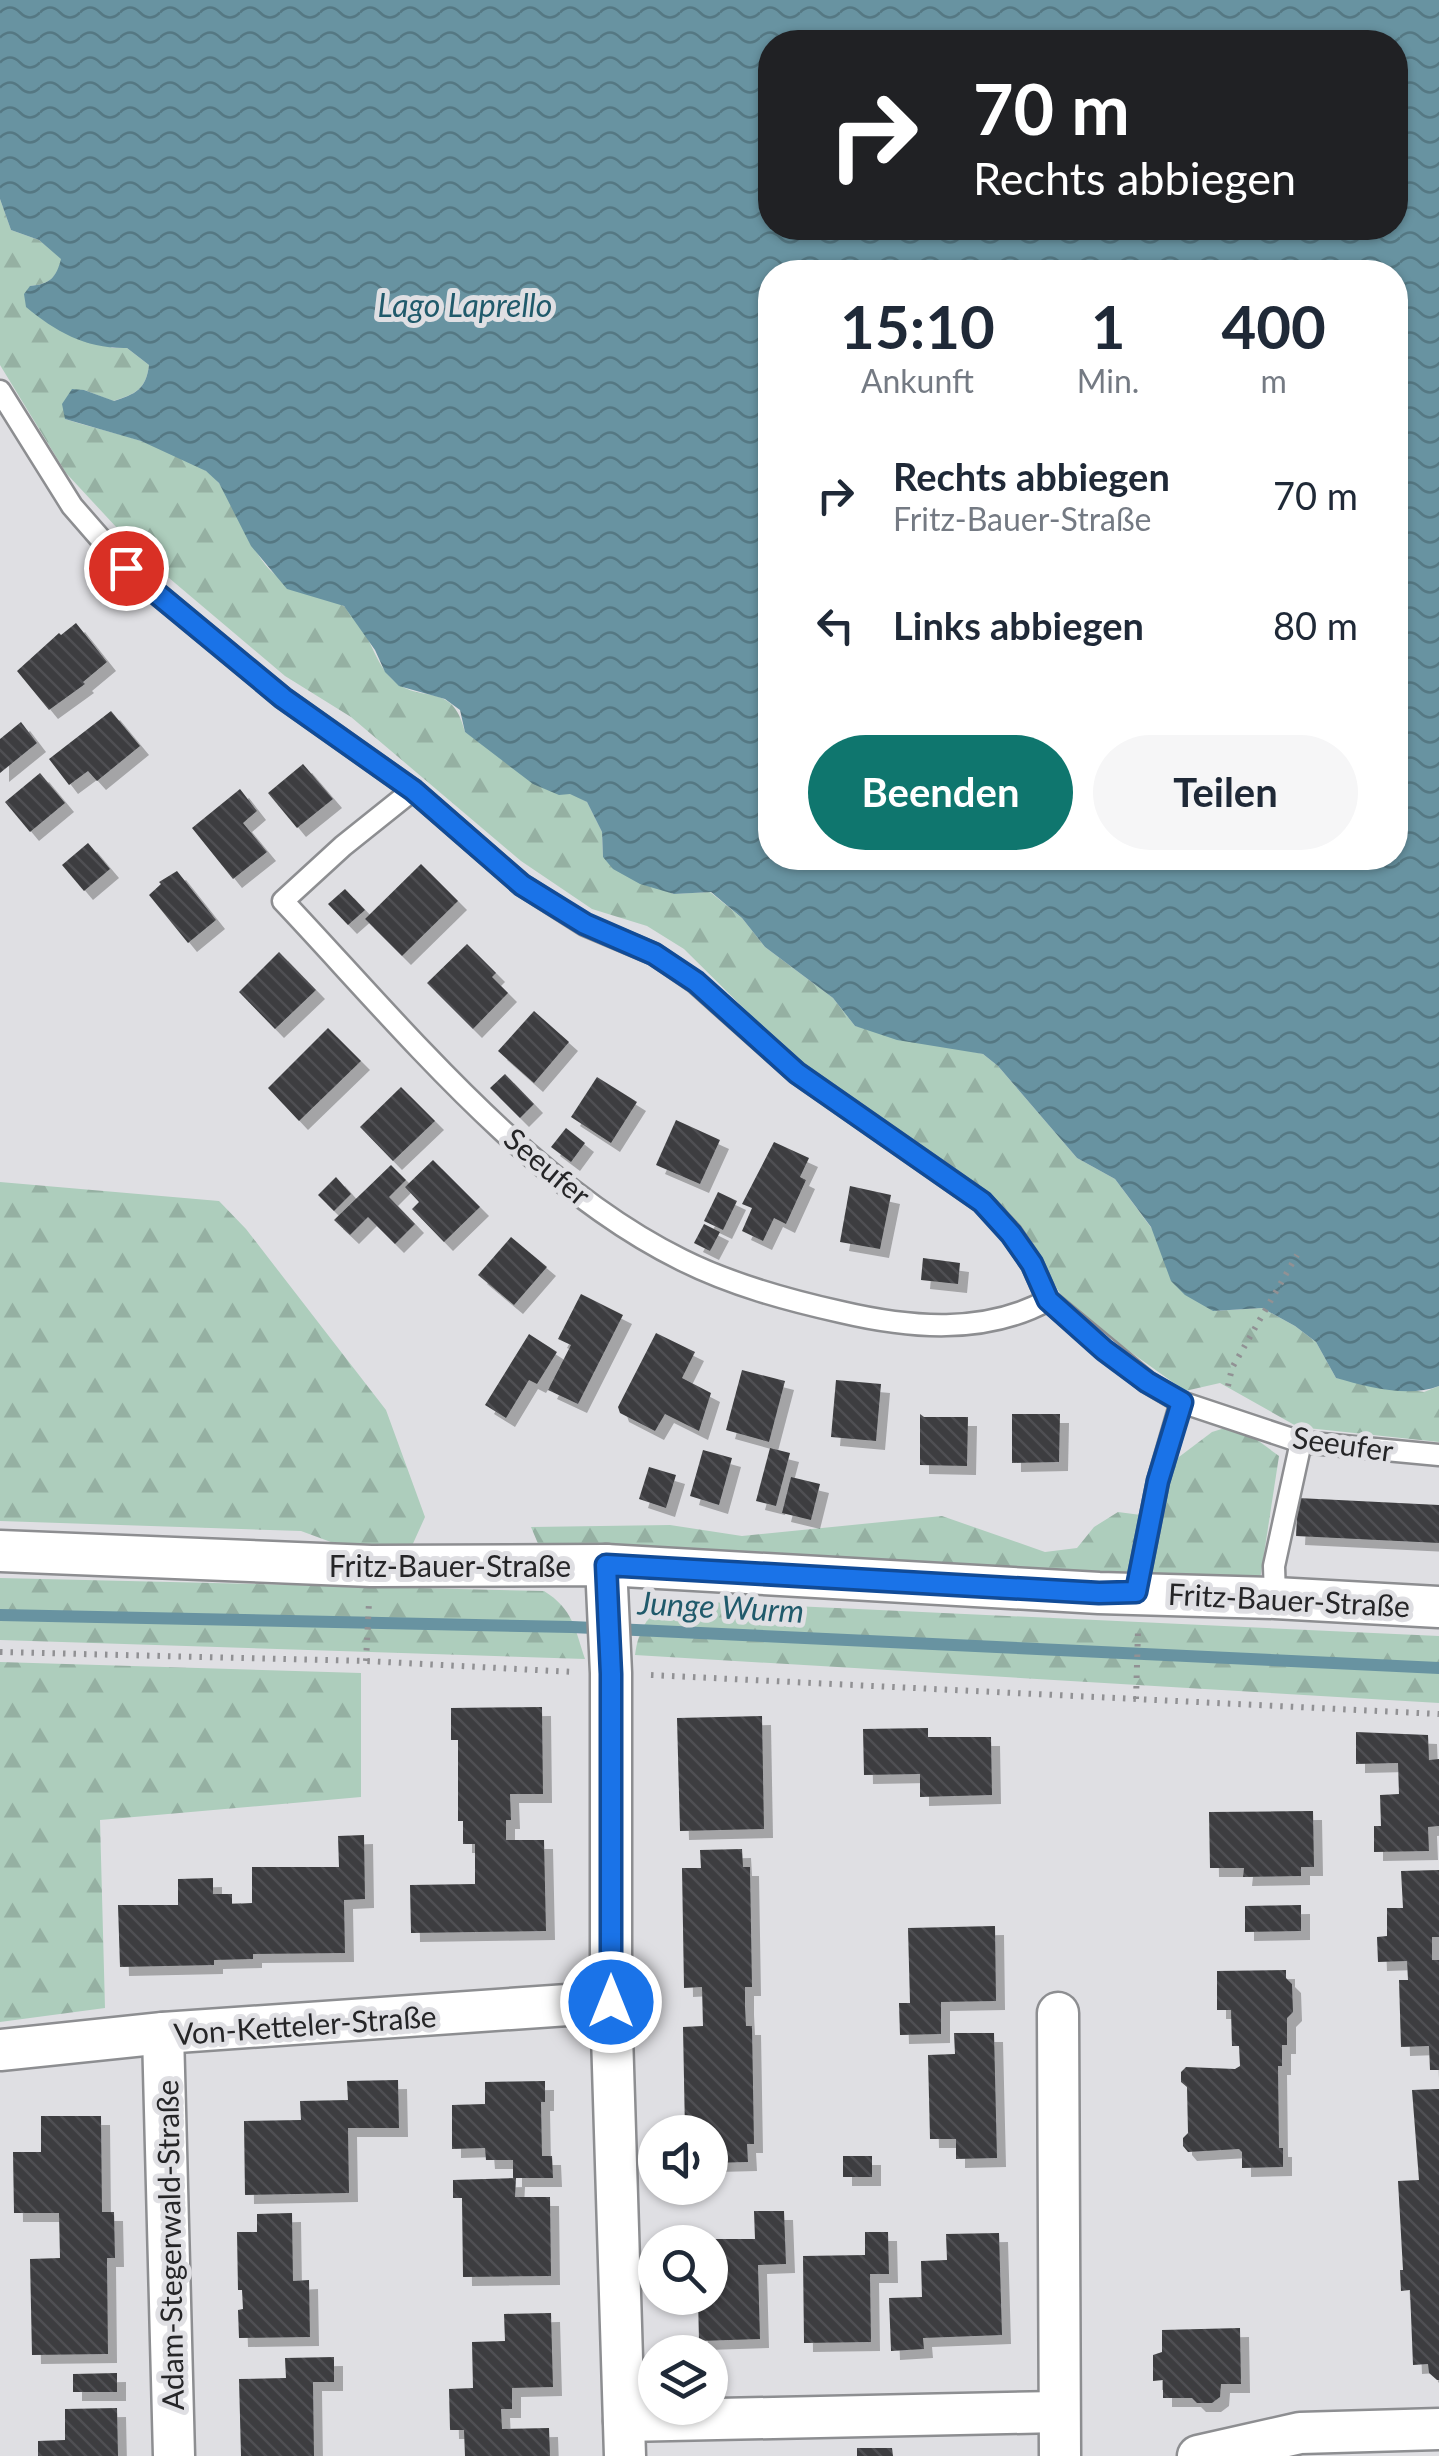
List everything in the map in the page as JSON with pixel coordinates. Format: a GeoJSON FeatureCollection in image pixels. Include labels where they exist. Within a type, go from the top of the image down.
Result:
{"type":"FeatureCollection","features":[{"type":"Feature","properties":{"kind":"street","name":"Fritz-Bauer-Straße"},"geometry":{"type":"LineString","coordinates":[[0,1551],[371,1566],[606,1565],[1099,1593],[1137,1610],[1275,1598],[1439,1607]]}},
{"type":"Feature","properties":{"kind":"street"},"geometry":{"type":"LineString","coordinates":[[606,1565],[611,1674],[611,2002],[625,2438],[1058,2412]]}},
{"type":"Feature","properties":{"kind":"street","name":"Von-Ketteler-Straße"},"geometry":{"type":"LineString","coordinates":[[0,2050],[163,2034],[611,2002]]}},
{"type":"Feature","properties":{"kind":"street"},"geometry":{"type":"LineString","coordinates":[[1058,2013],[1060,2456]]}},
{"type":"Feature","properties":{"kind":"street","name":"Adam-Stegerwald-Straße"},"geometry":{"type":"LineString","coordinates":[[163,2034],[174,2456]]}},
{"type":"Feature","properties":{"kind":"street"},"geometry":{"type":"LineString","coordinates":[[1198,2456],[1300,2432],[1439,2429]]}},
{"type":"Feature","properties":{"kind":"lane","name":"Seeufer"},"geometry":{"type":"LineString","coordinates":[[0,391],[72,506],[126,568],[283,698],[413,790],[522,885],[585,924],[654,954],[682,973],[797,1073],[982,1202],[1032,1264],[1048,1300],[1147,1382],[1182,1402],[1301,1442],[1439,1455]]}},
{"type":"Feature","properties":{"kind":"lane","name":"Seeufer"},"geometry":{"type":"LineString","coordinates":[[413,790],[283,901],[468,1097],[577,1192],[622,1225],[682,1260],[747,1286],[870,1319],[910,1325],[981,1322],[1027,1312],[1048,1300]]}},
{"type":"Feature","properties":{"kind":"lane"},"geometry":{"type":"LineString","coordinates":[[1137,1610],[1158,1481],[1182,1402]]}},
{"type":"Feature","properties":{"kind":"lane"},"geometry":{"type":"LineString","coordinates":[[1275,1598],[1274,1566],[1301,1442]]}},
{"type":"Feature","properties":{"kind":"path"},"geometry":{"type":"LineString","coordinates":[[1232,1368],[1297,1254]]}},
{"type":"Feature","properties":{"kind":"path"},"geometry":{"type":"LineString","coordinates":[[366,1661],[371,1566]]}},
{"type":"Feature","properties":{"kind":"path"},"geometry":{"type":"LineString","coordinates":[[1136,1700],[1137,1610]]}},
{"type":"Feature","properties":{"kind":"path"},"geometry":{"type":"LineString","coordinates":[[0,1652],[366,1661],[1439,1714]]}},
{"type":"Feature","properties":{"kind":"green space"},"geometry":{"type":"Polygon","coordinates":[[[0,199],[11,230],[39,240],[62,259],[51,279],[30,286],[112,348],[127,348],[149,365],[142,386],[133,393],[113,401],[84,390],[65,419],[158,447],[209,473],[226,494],[253,547],[270,570],[353,614],[391,678],[413,691],[444,699],[459,715],[465,732],[587,802],[602,832],[603,857],[673,894],[710,892],[742,918],[765,947],[833,998],[855,1026],[983,1054],[998,1066],[1077,1158],[1115,1179],[1213,1311],[1262,1308],[1316,1342],[1336,1378],[1424,1392],[1439,1386],[1439,1442],[1298,1427],[1220,1383],[1185,1391],[1069,1308],[1042,1264],[993,1199],[914,1140],[844,1096],[787,1051],[684,949],[647,926],[592,909],[521,861],[351,717],[285,676],[143,556],[66,473],[0,365],[0,199]]]}},
{"type":"Feature","properties":{"kind":"green space"},"geometry":{"type":"Polygon","coordinates":[[[0,1182],[219,1201],[246,1229],[386,1410],[425,1517],[411,1548],[339,1545],[301,1531],[0,1521],[0,1182]]]}},
{"type":"Feature","properties":{"kind":"green space"},"geometry":{"type":"Polygon","coordinates":[[[1228,1427],[1245,1431],[1279,1456],[1260,1580],[1153,1575],[1150,1554],[1171,1463],[1212,1432],[1228,1427]]]}},
{"type":"Feature","properties":{"kind":"green space"},"geometry":{"type":"Polygon","coordinates":[[[1118,1512],[1141,1515],[1132,1573],[539,1546],[531,1527],[670,1525],[742,1536],[942,1516],[1045,1552],[1077,1548],[1094,1527],[1118,1512]]]}},
{"type":"Feature","properties":{"kind":"green space"},"geometry":{"type":"Polygon","coordinates":[[[0,1578],[544,1591],[567,1613],[585,1659],[0,1640],[0,1578]]]}},
{"type":"Feature","properties":{"kind":"green space"},"geometry":{"type":"Polygon","coordinates":[[[686,1601],[1439,1636],[1439,1703],[635,1655],[640,1634],[650,1618],[665,1607],[686,1601]]]}},
{"type":"Feature","properties":{"kind":"green space"},"geometry":{"type":"Polygon","coordinates":[[[0,1662],[361,1673],[361,1797],[100,1820],[105,2008],[0,2022],[0,1662]]]}},
{"type":"Feature","properties":{"kind":"water","name":"Lago Laprello"},"geometry":{"type":"Polygon","coordinates":[[[0,0],[1439,0],[1439,1386],[1401,1391],[1336,1378],[1316,1342],[1295,1326],[1262,1308],[1213,1311],[1185,1295],[1171,1281],[1151,1227],[1115,1179],[1077,1158],[998,1066],[983,1054],[897,1040],[855,1026],[833,998],[765,947],[742,918],[711,892],[674,894],[640,884],[613,869],[603,857],[602,832],[587,802],[533,784],[465,732],[460,710],[445,699],[399,686],[385,672],[375,650],[344,606],[287,589],[251,546],[219,483],[206,471],[141,441],[65,419],[62,404],[72,389],[114,401],[138,390],[149,365],[127,348],[99,346],[73,337],[26,307],[24,294],[30,286],[51,279],[61,259],[39,240],[11,230],[0,199],[0,0]]]}},
{"type":"Feature","properties":{"kind":"building"},"geometry":{"type":"Polygon","coordinates":[[[76,623],[107,662],[49,710],[17,671],[76,623]]]}},
{"type":"Feature","properties":{"kind":"building"},"geometry":{"type":"Polygon","coordinates":[[[111,711],[140,746],[97,781],[88,771],[69,785],[49,759],[111,711]]]}},
{"type":"Feature","properties":{"kind":"building"},"geometry":{"type":"Polygon","coordinates":[[[21,722],[37,743],[0,773],[0,739],[21,722]]]}},
{"type":"Feature","properties":{"kind":"building"},"geometry":{"type":"Polygon","coordinates":[[[303,764],[333,799],[297,828],[268,793],[303,764]]]}},
{"type":"Feature","properties":{"kind":"building"},"geometry":{"type":"Polygon","coordinates":[[[40,773],[65,803],[30,832],[5,802],[40,773]]]}},
{"type":"Feature","properties":{"kind":"building"},"geometry":{"type":"Polygon","coordinates":[[[240,789],[257,811],[243,823],[267,852],[233,879],[192,828],[240,789]]]}},
{"type":"Feature","properties":{"kind":"building"},"geometry":{"type":"Polygon","coordinates":[[[88,843],[110,869],[84,891],[62,865],[88,843]]]}},
{"type":"Feature","properties":{"kind":"building"},"geometry":{"type":"Polygon","coordinates":[[[421,864],[458,901],[402,956],[365,919],[421,864]]]}},
{"type":"Feature","properties":{"kind":"building"},"geometry":{"type":"Polygon","coordinates":[[[177,871],[216,920],[188,943],[149,895],[159,882],[177,871]]]}},
{"type":"Feature","properties":{"kind":"building"},"geometry":{"type":"Polygon","coordinates":[[[345,889],[365,910],[348,925],[328,904],[345,889]]]}},
{"type":"Feature","properties":{"kind":"building"},"geometry":{"type":"Polygon","coordinates":[[[467,944],[496,973],[492,977],[508,993],[473,1029],[427,983],[467,944]]]}},
{"type":"Feature","properties":{"kind":"building"},"geometry":{"type":"Polygon","coordinates":[[[279,952],[316,990],[275,1029],[239,992],[279,952]]]}},
{"type":"Feature","properties":{"kind":"building"},"geometry":{"type":"Polygon","coordinates":[[[534,1011],[569,1042],[534,1083],[498,1051],[534,1011]]]}},
{"type":"Feature","properties":{"kind":"building"},"geometry":{"type":"Polygon","coordinates":[[[328,1028],[361,1061],[299,1121],[268,1088],[328,1028]]]}},
{"type":"Feature","properties":{"kind":"building"},"geometry":{"type":"Polygon","coordinates":[[[505,1074],[534,1104],[520,1118],[490,1088],[505,1074]]]}},
{"type":"Feature","properties":{"kind":"building"},"geometry":{"type":"Polygon","coordinates":[[[597,1077],[637,1102],[611,1143],[571,1117],[597,1077]]]}},
{"type":"Feature","properties":{"kind":"building"},"geometry":{"type":"Polygon","coordinates":[[[401,1087],[435,1121],[393,1161],[360,1127],[401,1087]]]}},
{"type":"Feature","properties":{"kind":"building"},"geometry":{"type":"Polygon","coordinates":[[[676,1120],[720,1140],[700,1184],[656,1165],[676,1120]]]}},
{"type":"Feature","properties":{"kind":"building"},"geometry":{"type":"Polygon","coordinates":[[[566,1128],[585,1143],[571,1162],[551,1147],[566,1128]]]}},
{"type":"Feature","properties":{"kind":"building"},"geometry":{"type":"Polygon","coordinates":[[[774,1142],[809,1158],[800,1177],[806,1180],[786,1224],[774,1218],[763,1241],[742,1231],[752,1208],[742,1204],[774,1142]]]}},
{"type":"Feature","properties":{"kind":"building"},"geometry":{"type":"Polygon","coordinates":[[[433,1160],[480,1207],[444,1242],[412,1209],[419,1202],[405,1187],[433,1160]]]}},
{"type":"Feature","properties":{"kind":"building"},"geometry":{"type":"Polygon","coordinates":[[[391,1165],[406,1180],[389,1197],[415,1224],[395,1244],[368,1217],[350,1235],[334,1220],[391,1165]]]}},
{"type":"Feature","properties":{"kind":"building"},"geometry":{"type":"Polygon","coordinates":[[[336,1177],[351,1194],[334,1211],[318,1195],[336,1177]]]}},
{"type":"Feature","properties":{"kind":"building"},"geometry":{"type":"Polygon","coordinates":[[[850,1186],[891,1195],[880,1249],[840,1242],[850,1186]]]}},
{"type":"Feature","properties":{"kind":"building"},"geometry":{"type":"Polygon","coordinates":[[[718,1192],[737,1201],[723,1230],[704,1221],[718,1192]]]}},
{"type":"Feature","properties":{"kind":"building"},"geometry":{"type":"Polygon","coordinates":[[[704,1224],[720,1232],[710,1251],[694,1243],[704,1224]]]}},
{"type":"Feature","properties":{"kind":"building"},"geometry":{"type":"Polygon","coordinates":[[[511,1237],[547,1267],[514,1305],[478,1275],[511,1237]]]}},
{"type":"Feature","properties":{"kind":"building"},"geometry":{"type":"Polygon","coordinates":[[[923,1258],[960,1263],[958,1284],[921,1280],[923,1258]]]}},
{"type":"Feature","properties":{"kind":"building"},"geometry":{"type":"Polygon","coordinates":[[[581,1294],[623,1315],[578,1404],[548,1390],[571,1345],[558,1339],[581,1294]]]}},
{"type":"Feature","properties":{"kind":"building"},"geometry":{"type":"Polygon","coordinates":[[[656,1333],[695,1352],[682,1378],[711,1393],[699,1431],[665,1414],[655,1431],[620,1413],[618,1407],[656,1333]]]}},
{"type":"Feature","properties":{"kind":"building"},"geometry":{"type":"Polygon","coordinates":[[[529,1334],[557,1352],[537,1384],[529,1380],[506,1418],[485,1405],[529,1334]]]}},
{"type":"Feature","properties":{"kind":"building"},"geometry":{"type":"Polygon","coordinates":[[[742,1370],[785,1381],[769,1442],[726,1430],[742,1370]]]}},
{"type":"Feature","properties":{"kind":"building"},"geometry":{"type":"Polygon","coordinates":[[[836,1380],[881,1384],[876,1441],[831,1437],[836,1380]]]}},
{"type":"Feature","properties":{"kind":"building"},"geometry":{"type":"Polygon","coordinates":[[[920,1414],[968,1417],[967,1466],[920,1465],[920,1414]]]}},
{"type":"Feature","properties":{"kind":"building"},"geometry":{"type":"Polygon","coordinates":[[[1012,1414],[1060,1414],[1059,1462],[1012,1463],[1012,1414]]]}},
{"type":"Feature","properties":{"kind":"building"},"geometry":{"type":"Polygon","coordinates":[[[770,1448],[790,1453],[776,1506],[756,1501],[770,1448]]]}},
{"type":"Feature","properties":{"kind":"building"},"geometry":{"type":"Polygon","coordinates":[[[703,1450],[732,1458],[719,1505],[690,1496],[703,1450]]]}},
{"type":"Feature","properties":{"kind":"building"},"geometry":{"type":"Polygon","coordinates":[[[649,1467],[676,1475],[666,1508],[639,1499],[649,1467]]]}},
{"type":"Feature","properties":{"kind":"building"},"geometry":{"type":"Polygon","coordinates":[[[791,1477],[820,1484],[811,1520],[782,1513],[791,1477]]]}},
{"type":"Feature","properties":{"kind":"building"},"geometry":{"type":"Polygon","coordinates":[[[1298,1498],[1439,1505],[1439,1543],[1296,1536],[1298,1498]]]}},
{"type":"Feature","properties":{"kind":"building"},"geometry":{"type":"Polygon","coordinates":[[[542,1707],[543,1794],[510,1794],[511,1820],[506,1820],[506,1840],[544,1840],[546,1931],[411,1933],[410,1885],[475,1884],[475,1844],[463,1844],[463,1821],[458,1821],[458,1740],[451,1740],[451,1708],[542,1707]]]}},
{"type":"Feature","properties":{"kind":"building"},"geometry":{"type":"Polygon","coordinates":[[[762,1716],[764,1829],[680,1831],[677,1718],[762,1716]]]}},
{"type":"Feature","properties":{"kind":"building"},"geometry":{"type":"Polygon","coordinates":[[[928,1728],[928,1737],[991,1737],[992,1795],[920,1797],[920,1774],[864,1775],[863,1729],[928,1728]]]}},
{"type":"Feature","properties":{"kind":"building"},"geometry":{"type":"Polygon","coordinates":[[[1356,1732],[1428,1735],[1429,1760],[1439,1759],[1439,1826],[1428,1827],[1429,1851],[1374,1852],[1374,1826],[1381,1826],[1380,1795],[1399,1794],[1398,1763],[1356,1764],[1356,1732]]]}},
{"type":"Feature","properties":{"kind":"building"},"geometry":{"type":"Polygon","coordinates":[[[1313,1811],[1314,1867],[1301,1867],[1301,1876],[1243,1877],[1244,1868],[1210,1868],[1209,1812],[1313,1811]]]}},
{"type":"Feature","properties":{"kind":"building"},"geometry":{"type":"Polygon","coordinates":[[[364,1835],[365,1899],[344,1900],[345,1953],[253,1954],[253,1959],[214,1960],[214,1965],[120,1967],[118,1905],[178,1905],[178,1879],[213,1878],[213,1894],[232,1894],[232,1904],[252,1903],[252,1867],[339,1867],[338,1836],[364,1835]]]}},
{"type":"Feature","properties":{"kind":"building"},"geometry":{"type":"Polygon","coordinates":[[[742,1849],[743,1867],[750,1867],[752,1987],[745,1987],[745,2006],[746,2026],[752,2026],[754,2144],[747,2144],[748,2162],[728,2163],[728,2115],[685,2115],[683,2027],[703,2026],[702,1987],[684,1988],[682,1868],[701,1868],[700,1850],[742,1849]]]}},
{"type":"Feature","properties":{"kind":"building"},"geometry":{"type":"Polygon","coordinates":[[[1439,1870],[1439,1937],[1432,1937],[1432,1960],[1439,1960],[1439,2070],[1430,2070],[1429,2046],[1401,2047],[1399,1980],[1408,1980],[1407,1961],[1378,1962],[1377,1937],[1387,1936],[1387,1908],[1403,1908],[1401,1871],[1439,1870]]]}},
{"type":"Feature","properties":{"kind":"building"},"geometry":{"type":"Polygon","coordinates":[[[1301,1905],[1301,1931],[1245,1932],[1245,1906],[1301,1905]]]}},
{"type":"Feature","properties":{"kind":"building"},"geometry":{"type":"Polygon","coordinates":[[[995,1926],[996,2001],[941,2002],[941,2034],[900,2035],[899,2003],[910,2003],[908,1928],[995,1926]]]}},
{"type":"Feature","properties":{"kind":"building"},"geometry":{"type":"Polygon","coordinates":[[[1286,1970],[1286,1978],[1292,1984],[1293,2012],[1287,2018],[1287,2045],[1282,2045],[1282,2066],[1278,2066],[1279,2148],[1283,2148],[1283,2167],[1242,2168],[1239,2149],[1188,2152],[1183,2146],[1188,2133],[1187,2087],[1181,2082],[1181,2072],[1186,2067],[1240,2066],[1239,2046],[1232,2046],[1231,2010],[1217,2010],[1217,1971],[1286,1970]]]}},
{"type":"Feature","properties":{"kind":"building"},"geometry":{"type":"Polygon","coordinates":[[[954,2033],[994,2033],[997,2158],[956,2159],[956,2139],[930,2139],[928,2055],[955,2054],[954,2033]]]}},
{"type":"Feature","properties":{"kind":"building"},"geometry":{"type":"Polygon","coordinates":[[[398,2080],[399,2128],[348,2128],[349,2193],[245,2195],[244,2121],[301,2120],[300,2101],[348,2100],[347,2081],[398,2080]]]}},
{"type":"Feature","properties":{"kind":"building"},"geometry":{"type":"Polygon","coordinates":[[[545,2081],[545,2102],[541,2102],[542,2156],[552,2156],[553,2178],[513,2178],[513,2160],[486,2160],[485,2148],[452,2149],[452,2105],[485,2104],[485,2082],[545,2081]]]}},
{"type":"Feature","properties":{"kind":"building"},"geometry":{"type":"Polygon","coordinates":[[[1439,2089],[1437,2380],[1429,2373],[1428,2364],[1413,2365],[1410,2290],[1401,2291],[1398,2181],[1419,2180],[1412,2090],[1439,2089]]]}},
{"type":"Feature","properties":{"kind":"building"},"geometry":{"type":"Polygon","coordinates":[[[41,2116],[101,2116],[102,2212],[114,2212],[115,2258],[107,2258],[108,2354],[32,2355],[30,2259],[60,2258],[59,2213],[14,2213],[13,2152],[41,2152],[41,2116]]]}},
{"type":"Feature","properties":{"kind":"building"},"geometry":{"type":"Polygon","coordinates":[[[843,2156],[872,2156],[872,2177],[843,2177],[843,2156]]]}},
{"type":"Feature","properties":{"kind":"building"},"geometry":{"type":"Polygon","coordinates":[[[516,2178],[515,2197],[550,2197],[551,2276],[463,2277],[462,2198],[453,2198],[453,2180],[516,2178]]]}},
{"type":"Feature","properties":{"kind":"building"},"geometry":{"type":"Polygon","coordinates":[[[754,2211],[784,2211],[786,2264],[758,2265],[760,2339],[728,2340],[728,2335],[699,2335],[698,2315],[728,2315],[728,2239],[755,2239],[754,2211]]]}},
{"type":"Feature","properties":{"kind":"building"},"geometry":{"type":"Polygon","coordinates":[[[292,2213],[293,2281],[309,2280],[310,2337],[239,2338],[238,2310],[243,2309],[242,2290],[238,2290],[237,2232],[257,2232],[257,2214],[292,2213]]]}},
{"type":"Feature","properties":{"kind":"building"},"geometry":{"type":"Polygon","coordinates":[[[865,2232],[888,2232],[889,2274],[870,2274],[871,2342],[804,2343],[803,2256],[865,2255],[865,2232]]]}},
{"type":"Feature","properties":{"kind":"building"},"geometry":{"type":"Polygon","coordinates":[[[999,2233],[1002,2335],[923,2338],[924,2349],[891,2351],[889,2298],[922,2297],[921,2261],[947,2260],[946,2234],[999,2233]]]}},
{"type":"Feature","properties":{"kind":"building"},"geometry":{"type":"Polygon","coordinates":[[[551,2313],[553,2387],[512,2388],[512,2409],[501,2409],[502,2429],[549,2428],[550,2456],[465,2456],[464,2430],[450,2430],[449,2389],[473,2388],[472,2342],[505,2341],[504,2314],[551,2313]]]}},
{"type":"Feature","properties":{"kind":"building"},"geometry":{"type":"Polygon","coordinates":[[[1240,2328],[1241,2384],[1221,2384],[1220,2397],[1212,2403],[1163,2398],[1163,2380],[1153,2381],[1153,2355],[1162,2352],[1162,2330],[1240,2328]]]}},
{"type":"Feature","properties":{"kind":"building"},"geometry":{"type":"Polygon","coordinates":[[[334,2357],[334,2382],[313,2382],[314,2456],[241,2456],[239,2379],[286,2378],[285,2358],[334,2357]]]}},
{"type":"Feature","properties":{"kind":"building"},"geometry":{"type":"Polygon","coordinates":[[[117,2373],[117,2392],[73,2392],[73,2374],[117,2373]]]}},
{"type":"Feature","properties":{"kind":"building"},"geometry":{"type":"Polygon","coordinates":[[[117,2408],[118,2456],[38,2456],[38,2441],[65,2440],[65,2409],[117,2408]]]}},
{"type":"Feature","properties":{"kind":"building"},"geometry":{"type":"Polygon","coordinates":[[[857,2448],[892,2448],[893,2456],[857,2456],[857,2448]]]}},
{"type":"Feature","properties":{"kind":"waterway","name":"Junge Wurm"},"geometry":{"type":"LineString","coordinates":[[0,1615],[572,1627],[1439,1668]]}},
{"type":"Feature","properties":{"kind":"route"},"geometry":{"type":"LineString","coordinates":[[126,568],[283,698],[413,790],[522,885],[585,924],[654,954],[696,982],[797,1073],[982,1202],[1032,1264],[1048,1300],[1104,1350],[1182,1402],[1158,1481],[1136,1592],[606,1565],[611,1674],[611,2002]]}}]}
